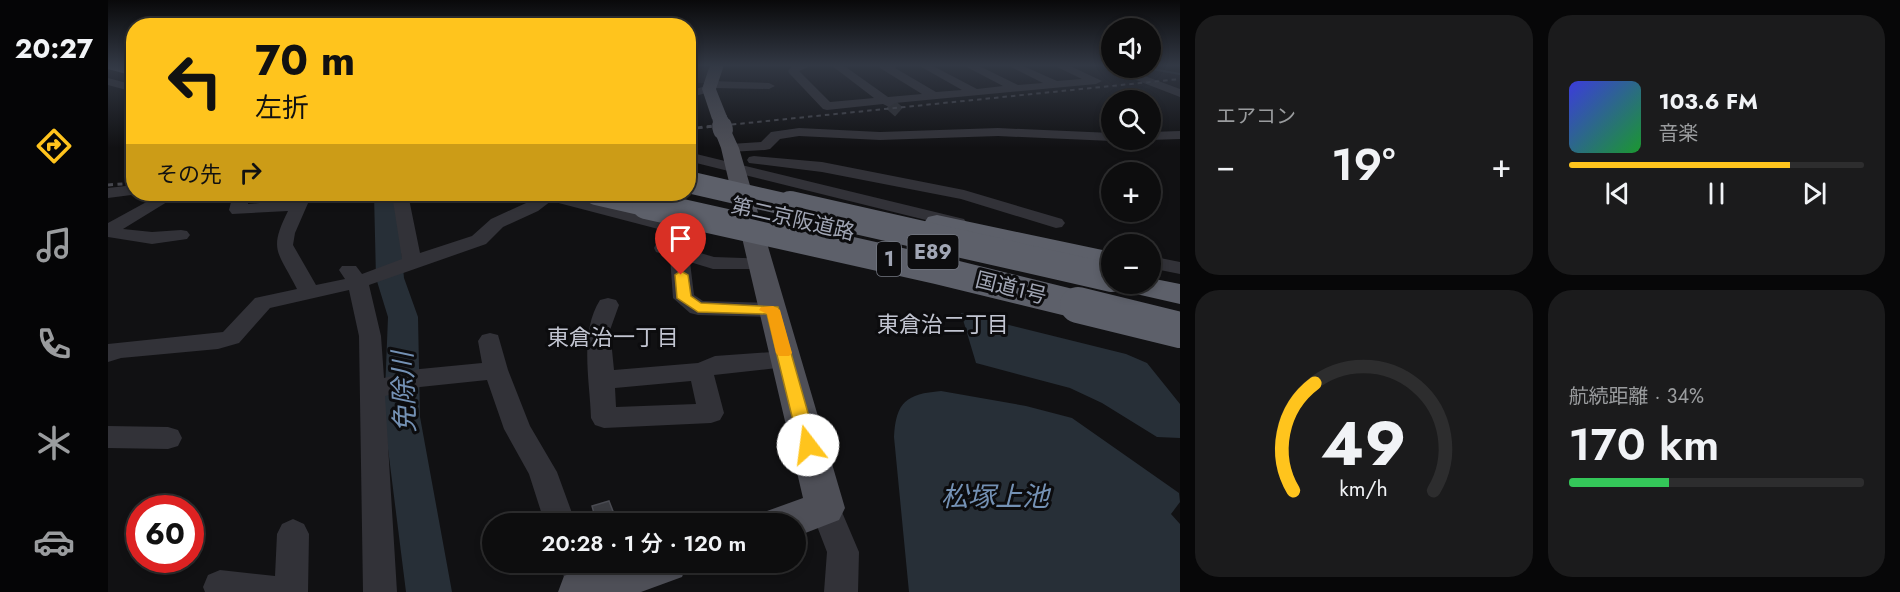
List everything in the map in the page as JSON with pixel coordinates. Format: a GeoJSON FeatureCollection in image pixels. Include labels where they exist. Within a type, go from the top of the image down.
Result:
{"type":"FeatureCollection","features":[{"type":"Feature","properties":{"kind":"highway","name":"1"},"geometry":{"type":"LineString","coordinates":[[696,174],[1101,259]]}},
{"type":"Feature","properties":{"kind":"highway"},"geometry":{"type":"LineString","coordinates":[[696,174],[1101,266]]}},
{"type":"Feature","properties":{"kind":"highway","name":"第二京阪道路"},"geometry":{"type":"LineString","coordinates":[[696,184],[1101,276]]}},
{"type":"Feature","properties":{"kind":"highway","name":"第二京阪道路"},"geometry":{"type":"LineString","coordinates":[[696,196],[1180,310]]}},
{"type":"Feature","properties":{"kind":"highway","name":"国道1号"},"geometry":{"type":"LineString","coordinates":[[627,201],[937,270],[1180,330]]}},
{"type":"Feature","properties":{"kind":"highway"},"geometry":{"type":"LineString","coordinates":[[658,201],[1180,319]]}},
{"type":"Feature","properties":{"kind":"highway"},"geometry":{"type":"LineString","coordinates":[[1161,272],[1180,276]]}},
{"type":"Feature","properties":{"kind":"highway"},"geometry":{"type":"LineString","coordinates":[[1161,280],[1180,284]]}},
{"type":"Feature","properties":{"kind":"highway"},"geometry":{"type":"LineString","coordinates":[[1161,290],[1180,294]]}},
{"type":"Feature","properties":{"kind":"main road"},"geometry":{"type":"LineString","coordinates":[[712,93],[755,242],[825,508],[806,515]]}},
{"type":"Feature","properties":{"kind":"main road"},"geometry":{"type":"LineString","coordinates":[[580,582],[619,573]]}},
{"type":"Feature","properties":{"kind":"street"},"geometry":{"type":"LineString","coordinates":[[110,100],[115,93]]}},
{"type":"Feature","properties":{"kind":"street"},"geometry":{"type":"LineString","coordinates":[[814,93],[827,106],[969,93]]}},
{"type":"Feature","properties":{"kind":"street"},"geometry":{"type":"LineString","coordinates":[[875,93],[888,102]]}},
{"type":"Feature","properties":{"kind":"street"},"geometry":{"type":"LineString","coordinates":[[928,93],[934,96]]}},
{"type":"Feature","properties":{"kind":"street"},"geometry":{"type":"LineString","coordinates":[[696,154],[728,144],[765,147],[776,135],[799,132],[880,136],[901,128],[1101,137]]}},
{"type":"Feature","properties":{"kind":"street"},"geometry":{"type":"LineString","coordinates":[[1161,136],[1180,135]]}},
{"type":"Feature","properties":{"kind":"street"},"geometry":{"type":"LineString","coordinates":[[728,144],[900,209]]}},
{"type":"Feature","properties":{"kind":"street"},"geometry":{"type":"LineString","coordinates":[[728,144],[964,195],[1056,223]]}},
{"type":"Feature","properties":{"kind":"street"},"geometry":{"type":"LineString","coordinates":[[772,189],[900,209],[1101,253]]}},
{"type":"Feature","properties":{"kind":"street"},"geometry":{"type":"LineString","coordinates":[[110,193],[126,191]]}},
{"type":"Feature","properties":{"kind":"street"},"geometry":{"type":"LineString","coordinates":[[108,231],[160,201]]}},
{"type":"Feature","properties":{"kind":"street"},"geometry":{"type":"LineString","coordinates":[[240,201],[238,210],[290,201]]}},
{"type":"Feature","properties":{"kind":"street"},"geometry":{"type":"LineString","coordinates":[[300,201],[286,233],[284,246],[309,292]]}},
{"type":"Feature","properties":{"kind":"street"},"geometry":{"type":"LineString","coordinates":[[397,268],[400,201]]}},
{"type":"Feature","properties":{"kind":"street"},"geometry":{"type":"LineString","coordinates":[[108,354],[117,350],[231,338],[263,303],[309,292],[353,275],[397,268],[479,240],[497,223],[540,201]]}},
{"type":"Feature","properties":{"kind":"street"},"geometry":{"type":"LineString","coordinates":[[575,201],[662,225]]}},
{"type":"Feature","properties":{"kind":"street"},"geometry":{"type":"LineString","coordinates":[[651,201],[755,242],[998,294],[1180,339]]}},
{"type":"Feature","properties":{"kind":"street"},"geometry":{"type":"LineString","coordinates":[[108,231],[152,238],[182,235]]}},
{"type":"Feature","properties":{"kind":"street"},"geometry":{"type":"LineString","coordinates":[[755,242],[713,263],[671,250],[684,298],[698,308],[773,310]]}},
{"type":"Feature","properties":{"kind":"street"},"geometry":{"type":"LineString","coordinates":[[1161,264],[1180,268]]}},
{"type":"Feature","properties":{"kind":"street"},"geometry":{"type":"LineString","coordinates":[[937,270],[998,294]]}},
{"type":"Feature","properties":{"kind":"street"},"geometry":{"type":"LineString","coordinates":[[353,275],[370,336],[391,385],[380,592]]}},
{"type":"Feature","properties":{"kind":"street"},"geometry":{"type":"LineString","coordinates":[[608,305],[599,330],[604,418],[711,413],[701,371]]}},
{"type":"Feature","properties":{"kind":"street"},"geometry":{"type":"LineString","coordinates":[[490,341],[496,370],[518,429],[543,472],[557,513]]}},
{"type":"Feature","properties":{"kind":"street"},"geometry":{"type":"LineString","coordinates":[[602,380],[701,371],[715,365],[786,359]]}},
{"type":"Feature","properties":{"kind":"street"},"geometry":{"type":"LineString","coordinates":[[391,385],[496,370]]}},
{"type":"Feature","properties":{"kind":"street"},"geometry":{"type":"LineString","coordinates":[[108,437],[168,438]]}},
{"type":"Feature","properties":{"kind":"street"},"geometry":{"type":"LineString","coordinates":[[825,508],[843,552],[841,592]]}},
{"type":"Feature","properties":{"kind":"street"},"geometry":{"type":"LineString","coordinates":[[291,592],[292,534]]}},
{"type":"Feature","properties":{"kind":"street"},"geometry":{"type":"LineString","coordinates":[[220,587],[273,592]]}},
{"type":"Feature","properties":{"kind":"water"},"geometry":{"type":"Polygon","coordinates":[[[961,313],[1126,354],[1147,363],[1180,404],[1180,438],[1157,437],[1102,403],[1070,388],[976,363],[961,313]]]}},
{"type":"Feature","properties":{"kind":"water","name":"松塚上池"},"geometry":{"type":"Polygon","coordinates":[[[941,391],[1026,406],[1072,418],[1179,493],[1180,502],[1171,514],[1180,524],[1180,592],[909,592],[894,437],[895,425],[897,415],[905,402],[919,395],[941,391]]]}},
{"type":"Feature","properties":{"kind":"building"},"geometry":{"type":"Polygon","coordinates":[[[609,501],[614,513],[594,513],[592,506],[609,501]]]}},
{"type":"Feature","properties":{"kind":"waterway","name":"免除川"},"geometry":{"type":"LineString","coordinates":[[385,201],[390,278],[403,317],[402,417],[429,592]]}},
{"type":"Feature","properties":{"kind":"tunnel"},"geometry":{"type":"LineString","coordinates":[[890,104],[899,112]]}},
{"type":"Feature","properties":{"kind":"railway"},"geometry":{"type":"LineString","coordinates":[[698,128],[1046,93]]}},
{"type":"Feature","properties":{"kind":"railway"},"geometry":{"type":"LineString","coordinates":[[696,128],[713,126]]}},
{"type":"Feature","properties":{"kind":"railway"},"geometry":{"type":"LineString","coordinates":[[108,185],[126,184]]}},
{"type":"Feature","properties":{"kind":"slow traffic"},"geometry":{"type":"LineString","coordinates":[[766,310],[773,310],[784,353]]}},
{"type":"Feature","properties":{"kind":"district","name":"東倉治二丁目"},"geometry":{"type":"Point","coordinates":[943,324]}},
{"type":"Feature","properties":{"kind":"district","name":"東倉治一丁目"},"geometry":{"type":"Point","coordinates":[613,337]}},
{"type":"Feature","properties":{"kind":"route"},"geometry":{"type":"LineString","coordinates":[[681,275],[684,298],[698,308],[773,310],[808,445]]}}]}
